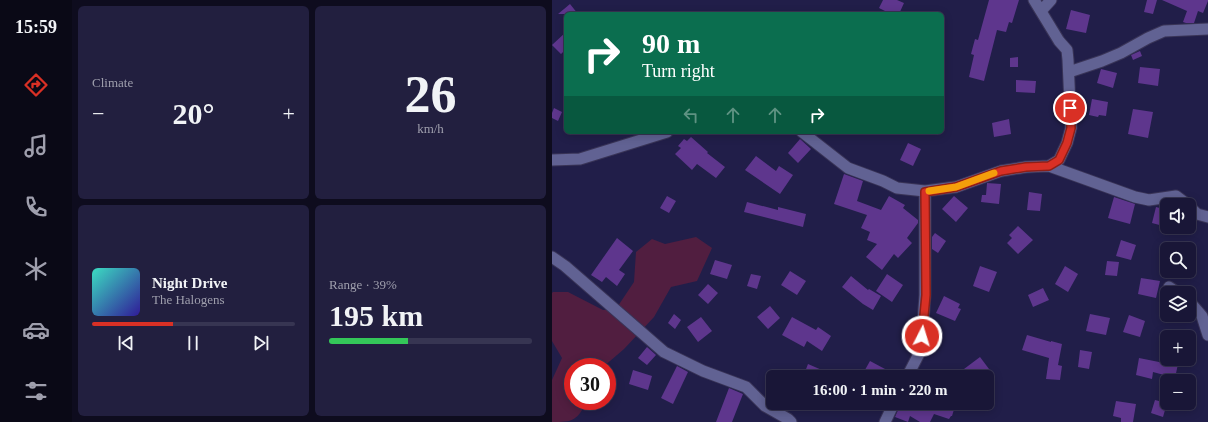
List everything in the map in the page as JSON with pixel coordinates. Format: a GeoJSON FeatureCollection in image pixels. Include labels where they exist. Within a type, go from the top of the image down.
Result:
{"type":"FeatureCollection","features":[{"type":"Feature","properties":{"kind":"street"},"geometry":{"type":"LineString","coordinates":[[1034,0],[1059,41],[1067,50],[1069,72],[1071,128],[1067,143],[1059,160],[1049,166]]}},
{"type":"Feature","properties":{"kind":"street"},"geometry":{"type":"LineString","coordinates":[[1041,12],[1051,0]]}},
{"type":"Feature","properties":{"kind":"street"},"geometry":{"type":"LineString","coordinates":[[1069,72],[1102,62],[1164,31],[1208,29]]}},
{"type":"Feature","properties":{"kind":"street"},"geometry":{"type":"LineString","coordinates":[[552,160],[580,159],[661,134]]}},
{"type":"Feature","properties":{"kind":"street"},"geometry":{"type":"LineString","coordinates":[[805,134],[848,168],[897,188],[925,192],[956,187],[1001,171],[1026,167],[1049,166],[1135,197],[1149,200],[1160,198]]}},
{"type":"Feature","properties":{"kind":"street"},"geometry":{"type":"LineString","coordinates":[[911,370],[921,350],[926,295],[925,192]]}},
{"type":"Feature","properties":{"kind":"street"},"geometry":{"type":"LineString","coordinates":[[1162,198],[1176,196],[1178,198]]}},
{"type":"Feature","properties":{"kind":"street"},"geometry":{"type":"LineString","coordinates":[[1196,213],[1208,216]]}},
{"type":"Feature","properties":{"kind":"street"},"geometry":{"type":"LineString","coordinates":[[552,257],[565,266],[664,352],[703,371],[746,387],[765,406],[788,418],[791,422]]}},
{"type":"Feature","properties":{"kind":"street"},"geometry":{"type":"LineString","coordinates":[[1196,309],[1202,316],[1208,335]]}},
{"type":"Feature","properties":{"kind":"street"},"geometry":{"type":"LineString","coordinates":[[885,422],[891,410]]}},
{"type":"Feature","properties":{"kind":"shaded area"},"geometry":{"type":"Polygon","coordinates":[[[696,237],[712,248],[697,281],[671,287],[654,317],[614,358],[564,358],[564,410],[582,410],[574,419],[570,421],[552,422],[552,380],[562,358],[552,341],[552,293],[568,292],[603,310],[616,309],[634,282],[636,252],[652,239],[665,244],[696,237]]]}},
{"type":"Feature","properties":{"kind":"building"},"geometry":{"type":"Polygon","coordinates":[[[883,0],[897,0],[904,3],[900,12],[887,12],[879,8],[883,0]]]}},
{"type":"Feature","properties":{"kind":"building"},"geometry":{"type":"Polygon","coordinates":[[[989,0],[1019,0],[1012,23],[1009,22],[1006,32],[997,30],[984,81],[969,77],[974,55],[971,54],[975,39],[978,40],[989,0]]]}},
{"type":"Feature","properties":{"kind":"building"},"geometry":{"type":"Polygon","coordinates":[[[1147,0],[1157,0],[1153,14],[1144,12],[1147,0]]]}},
{"type":"Feature","properties":{"kind":"building"},"geometry":{"type":"Polygon","coordinates":[[[1162,0],[1208,1],[1203,13],[1198,11],[1194,23],[1186,23],[1183,22],[1187,11],[1162,0]]]}},
{"type":"Feature","properties":{"kind":"building"},"geometry":{"type":"Polygon","coordinates":[[[570,4],[576,12],[564,12],[564,14],[558,14],[570,4]]]}},
{"type":"Feature","properties":{"kind":"building"},"geometry":{"type":"Polygon","coordinates":[[[1071,10],[1090,15],[1086,33],[1066,29],[1071,10]]]}},
{"type":"Feature","properties":{"kind":"building"},"geometry":{"type":"Polygon","coordinates":[[[564,34],[564,51],[561,54],[552,45],[564,34]]]}},
{"type":"Feature","properties":{"kind":"building"},"geometry":{"type":"Polygon","coordinates":[[[1140,51],[1142,56],[1133,60],[1131,55],[1140,51]]]}},
{"type":"Feature","properties":{"kind":"building"},"geometry":{"type":"Polygon","coordinates":[[[1018,57],[1018,67],[1010,67],[1010,58],[1018,57]]]}},
{"type":"Feature","properties":{"kind":"building"},"geometry":{"type":"Polygon","coordinates":[[[1140,67],[1160,69],[1158,86],[1138,83],[1140,67]]]}},
{"type":"Feature","properties":{"kind":"building"},"geometry":{"type":"Polygon","coordinates":[[[1101,69],[1117,73],[1113,88],[1097,83],[1101,69]]]}},
{"type":"Feature","properties":{"kind":"building"},"geometry":{"type":"Polygon","coordinates":[[[1016,80],[1036,81],[1035,93],[1016,92],[1016,80]]]}},
{"type":"Feature","properties":{"kind":"building"},"geometry":{"type":"Polygon","coordinates":[[[1092,99],[1108,102],[1106,116],[1099,115],[1098,117],[1089,115],[1092,99]]]}},
{"type":"Feature","properties":{"kind":"building"},"geometry":{"type":"Polygon","coordinates":[[[554,108],[562,112],[558,121],[552,118],[554,108]]]}},
{"type":"Feature","properties":{"kind":"building"},"geometry":{"type":"Polygon","coordinates":[[[1133,109],[1153,112],[1148,138],[1128,134],[1133,109]]]}},
{"type":"Feature","properties":{"kind":"building"},"geometry":{"type":"Polygon","coordinates":[[[1009,119],[1011,134],[994,137],[992,123],[1009,119]]]}},
{"type":"Feature","properties":{"kind":"building"},"geometry":{"type":"Polygon","coordinates":[[[691,137],[708,152],[707,153],[725,167],[716,178],[697,164],[692,170],[675,154],[681,148],[678,146],[684,139],[687,141],[691,137]]]}},
{"type":"Feature","properties":{"kind":"building"},"geometry":{"type":"Polygon","coordinates":[[[800,139],[811,149],[798,163],[788,153],[800,139]]]}},
{"type":"Feature","properties":{"kind":"building"},"geometry":{"type":"Polygon","coordinates":[[[908,143],[921,149],[913,166],[900,160],[908,143]]]}},
{"type":"Feature","properties":{"kind":"building"},"geometry":{"type":"Polygon","coordinates":[[[756,156],[776,171],[779,166],[793,175],[780,194],[745,170],[756,156]]]}},
{"type":"Feature","properties":{"kind":"building"},"geometry":{"type":"Polygon","coordinates":[[[844,174],[863,181],[857,201],[881,210],[889,196],[905,205],[903,208],[918,220],[918,223],[907,238],[912,243],[898,258],[894,254],[882,270],[866,257],[877,244],[867,240],[870,232],[861,228],[867,215],[834,204],[844,174]]]}},
{"type":"Feature","properties":{"kind":"building"},"geometry":{"type":"Polygon","coordinates":[[[987,183],[1001,184],[999,204],[981,202],[982,195],[986,195],[987,183]]]}},
{"type":"Feature","properties":{"kind":"building"},"geometry":{"type":"Polygon","coordinates":[[[1029,192],[1042,194],[1040,211],[1027,210],[1029,192]]]}},
{"type":"Feature","properties":{"kind":"building"},"geometry":{"type":"Polygon","coordinates":[[[667,196],[676,201],[669,213],[660,208],[667,196]]]}},
{"type":"Feature","properties":{"kind":"building"},"geometry":{"type":"Polygon","coordinates":[[[954,196],[968,208],[956,222],[942,209],[954,196]]]}},
{"type":"Feature","properties":{"kind":"building"},"geometry":{"type":"Polygon","coordinates":[[[1114,197],[1135,204],[1130,224],[1108,218],[1114,197]]]}},
{"type":"Feature","properties":{"kind":"building"},"geometry":{"type":"Polygon","coordinates":[[[747,202],[778,210],[778,207],[806,214],[803,227],[744,212],[747,202]]]}},
{"type":"Feature","properties":{"kind":"building"},"geometry":{"type":"Polygon","coordinates":[[[1156,207],[1160,208],[1160,225],[1152,223],[1156,207]]]}},
{"type":"Feature","properties":{"kind":"building"},"geometry":{"type":"Polygon","coordinates":[[[1018,226],[1033,240],[1018,254],[1007,243],[1012,238],[1009,235],[1018,226]]]}},
{"type":"Feature","properties":{"kind":"building"},"geometry":{"type":"Polygon","coordinates":[[[935,233],[946,241],[938,253],[932,249],[932,237],[935,233]]]}},
{"type":"Feature","properties":{"kind":"building"},"geometry":{"type":"Polygon","coordinates":[[[617,238],[633,251],[619,270],[625,274],[617,286],[606,277],[602,282],[591,275],[617,238]]]}},
{"type":"Feature","properties":{"kind":"building"},"geometry":{"type":"Polygon","coordinates":[[[1121,240],[1136,245],[1131,260],[1116,256],[1121,240]]]}},
{"type":"Feature","properties":{"kind":"building"},"geometry":{"type":"Polygon","coordinates":[[[715,260],[732,265],[727,279],[710,274],[715,260]]]}},
{"type":"Feature","properties":{"kind":"building"},"geometry":{"type":"Polygon","coordinates":[[[1107,261],[1119,262],[1117,276],[1105,275],[1107,261]]]}},
{"type":"Feature","properties":{"kind":"building"},"geometry":{"type":"Polygon","coordinates":[[[980,266],[997,272],[989,292],[973,286],[980,266]]]}},
{"type":"Feature","properties":{"kind":"building"},"geometry":{"type":"Polygon","coordinates":[[[1065,266],[1078,274],[1068,292],[1055,284],[1065,266]]]}},
{"type":"Feature","properties":{"kind":"building"},"geometry":{"type":"Polygon","coordinates":[[[790,271],[806,281],[797,295],[781,285],[790,271]]]}},
{"type":"Feature","properties":{"kind":"building"},"geometry":{"type":"Polygon","coordinates":[[[751,274],[761,276],[757,289],[747,286],[751,274]]]}},
{"type":"Feature","properties":{"kind":"building"},"geometry":{"type":"Polygon","coordinates":[[[887,274],[903,285],[892,302],[876,291],[887,274]]]}},
{"type":"Feature","properties":{"kind":"building"},"geometry":{"type":"Polygon","coordinates":[[[851,276],[868,290],[869,289],[881,296],[873,310],[842,287],[851,276]]]}},
{"type":"Feature","properties":{"kind":"building"},"geometry":{"type":"Polygon","coordinates":[[[1141,278],[1160,281],[1156,298],[1138,294],[1141,278]]]}},
{"type":"Feature","properties":{"kind":"building"},"geometry":{"type":"Polygon","coordinates":[[[708,284],[718,293],[708,304],[698,295],[708,284]]]}},
{"type":"Feature","properties":{"kind":"building"},"geometry":{"type":"Polygon","coordinates":[[[1043,288],[1049,300],[1033,307],[1028,295],[1043,288]]]}},
{"type":"Feature","properties":{"kind":"building"},"geometry":{"type":"Polygon","coordinates":[[[944,296],[960,304],[958,308],[961,309],[955,321],[936,313],[944,296]]]}},
{"type":"Feature","properties":{"kind":"building"},"geometry":{"type":"Polygon","coordinates":[[[770,306],[780,318],[768,329],[757,317],[770,306]]]}},
{"type":"Feature","properties":{"kind":"building"},"geometry":{"type":"Polygon","coordinates":[[[674,314],[681,320],[675,329],[668,323],[674,314]]]}},
{"type":"Feature","properties":{"kind":"building"},"geometry":{"type":"Polygon","coordinates":[[[1090,314],[1110,318],[1106,335],[1086,331],[1090,314]]]}},
{"type":"Feature","properties":{"kind":"building"},"geometry":{"type":"Polygon","coordinates":[[[1129,315],[1145,321],[1140,337],[1123,332],[1129,315]]]}},
{"type":"Feature","properties":{"kind":"building"},"geometry":{"type":"Polygon","coordinates":[[[701,317],[712,331],[698,342],[687,327],[701,317]]]}},
{"type":"Feature","properties":{"kind":"building"},"geometry":{"type":"Polygon","coordinates":[[[792,317],[816,330],[818,327],[831,336],[822,351],[807,341],[804,347],[782,335],[792,317]]]}},
{"type":"Feature","properties":{"kind":"building"},"geometry":{"type":"Polygon","coordinates":[[[1027,335],[1062,344],[1058,365],[1062,366],[1060,380],[1046,379],[1049,358],[1022,350],[1027,335]]]}},
{"type":"Feature","properties":{"kind":"building"},"geometry":{"type":"Polygon","coordinates":[[[647,347],[656,355],[647,365],[638,358],[647,347]]]}},
{"type":"Feature","properties":{"kind":"building"},"geometry":{"type":"Polygon","coordinates":[[[1080,350],[1092,352],[1089,369],[1078,367],[1080,350]]]}},
{"type":"Feature","properties":{"kind":"building"},"geometry":{"type":"Polygon","coordinates":[[[980,357],[990,370],[965,370],[964,369],[980,357]]]}},
{"type":"Feature","properties":{"kind":"building"},"geometry":{"type":"Polygon","coordinates":[[[1139,358],[1160,362],[1160,366],[1178,366],[1176,374],[1160,374],[1153,372],[1152,379],[1136,375],[1139,358]]]}},
{"type":"Feature","properties":{"kind":"building"},"geometry":{"type":"Polygon","coordinates":[[[870,361],[885,369],[884,370],[865,370],[870,361]]]}},
{"type":"Feature","properties":{"kind":"building"},"geometry":{"type":"Polygon","coordinates":[[[808,364],[822,370],[806,370],[808,364]]]}},
{"type":"Feature","properties":{"kind":"building"},"geometry":{"type":"Polygon","coordinates":[[[677,366],[688,372],[673,404],[661,398],[677,366]]]}},
{"type":"Feature","properties":{"kind":"building"},"geometry":{"type":"Polygon","coordinates":[[[633,370],[652,376],[648,390],[629,384],[633,370]]]}},
{"type":"Feature","properties":{"kind":"building"},"geometry":{"type":"Polygon","coordinates":[[[729,388],[743,394],[732,422],[716,422],[729,388]]]}},
{"type":"Feature","properties":{"kind":"building"},"geometry":{"type":"Polygon","coordinates":[[[1155,400],[1160,401],[1160,410],[1165,410],[1163,417],[1151,413],[1155,400]]]}},
{"type":"Feature","properties":{"kind":"building"},"geometry":{"type":"Polygon","coordinates":[[[1116,401],[1136,404],[1133,422],[1121,422],[1121,418],[1113,416],[1116,401]]]}},
{"type":"Feature","properties":{"kind":"building"},"geometry":{"type":"Polygon","coordinates":[[[898,410],[954,410],[952,416],[949,419],[934,414],[930,422],[920,422],[910,416],[908,422],[895,417],[898,410]]]}},
{"type":"Feature","properties":{"kind":"slow traffic"},"geometry":{"type":"LineString","coordinates":[[929,191],[956,187],[994,173]]}},
{"type":"Feature","properties":{"kind":"route"},"geometry":{"type":"LineString","coordinates":[[922,336],[926,295],[924,237],[925,192],[956,187],[1001,171],[1026,167],[1049,166],[1059,160],[1067,143],[1071,128],[1070,108]]}}]}
